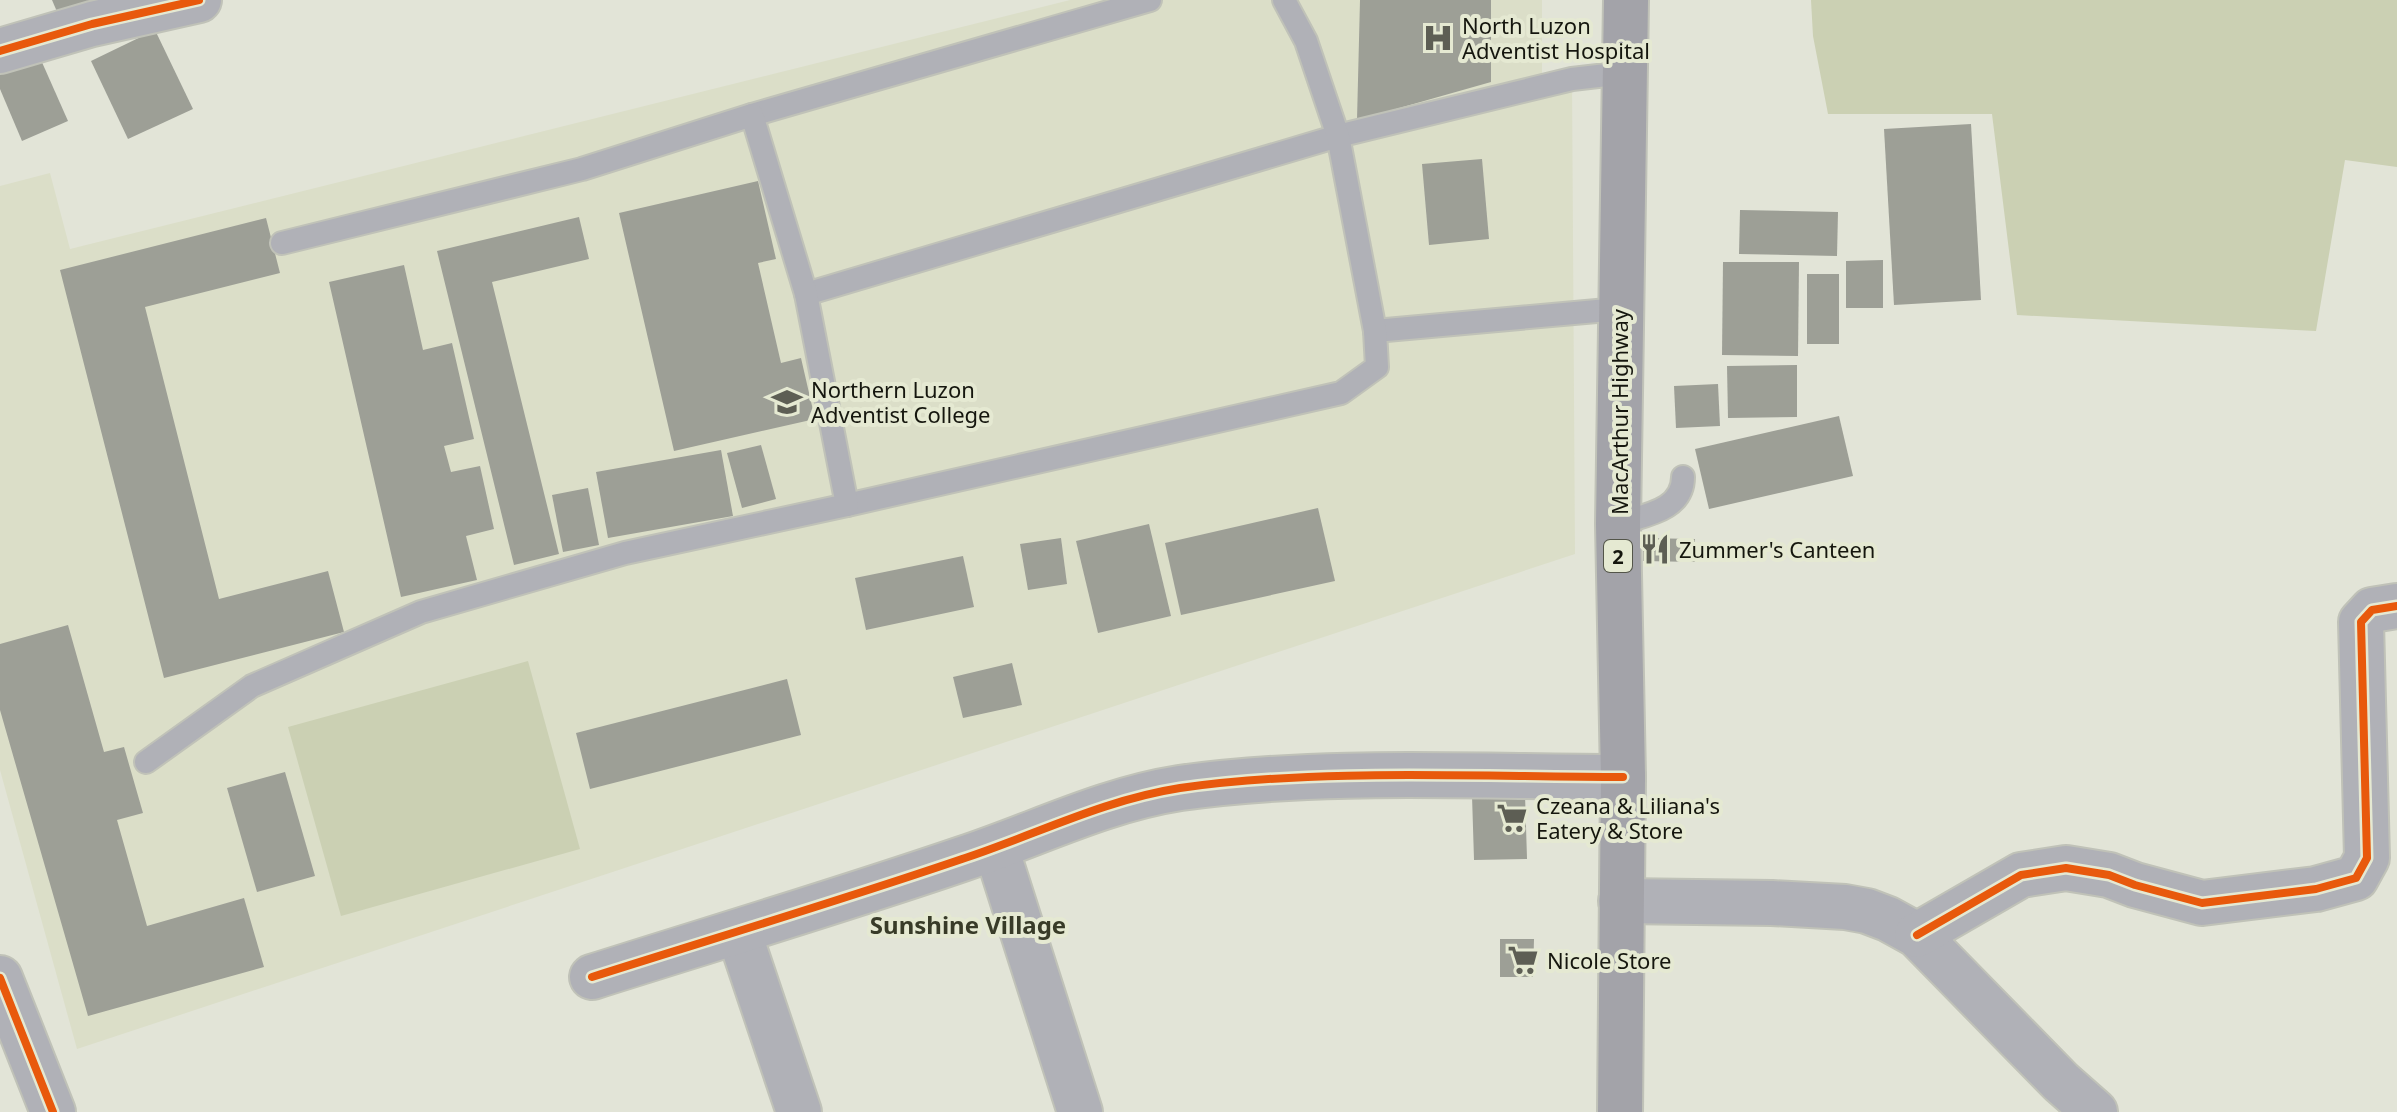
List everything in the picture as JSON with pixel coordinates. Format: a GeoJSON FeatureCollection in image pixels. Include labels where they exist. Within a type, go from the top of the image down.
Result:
{"type":"FeatureCollection","features":[{"type":"Feature","properties":{"kind":"highway","name":"MacArthur Highway"},"geometry":{"type":"LineString","coordinates":[[1620,1112],[1623,777],[1618,524],[1619,309],[1626,0]]}},
{"type":"Feature","properties":{"kind":"street"},"geometry":{"type":"LineString","coordinates":[[0,51],[92,24],[199,0]]}},
{"type":"Feature","properties":{"kind":"street"},"geometry":{"type":"LineString","coordinates":[[1917,935],[2021,875],[2066,868],[2109,875],[2202,903],[2316,889],[2356,878],[2382,859],[2361,622],[2372,610],[2397,606]]}},
{"type":"Feature","properties":{"kind":"street"},"geometry":{"type":"LineString","coordinates":[[592,977],[739,933],[996,848],[1113,803],[1181,788],[1336,777],[1623,777]]}},
{"type":"Feature","properties":{"kind":"street"},"geometry":{"type":"LineString","coordinates":[[996,848],[1080,1112]]}},
{"type":"Feature","properties":{"kind":"street"},"geometry":{"type":"LineString","coordinates":[[1621,901],[1772,903],[1845,907],[1877,915],[1917,935],[2061,1082],[2095,1112]]}},
{"type":"Feature","properties":{"kind":"street"},"geometry":{"type":"LineString","coordinates":[[739,933],[799,1112]]}},
{"type":"Feature","properties":{"kind":"street"},"geometry":{"type":"LineString","coordinates":[[0,978],[13,1054],[53,1112]]}},
{"type":"Feature","properties":{"kind":"lane"},"geometry":{"type":"LineString","coordinates":[[282,243],[582,169],[752,115],[1150,0]]}},
{"type":"Feature","properties":{"kind":"lane"},"geometry":{"type":"LineString","coordinates":[[146,762],[252,686],[421,612],[625,553],[1341,393],[1377,367],[1375,331],[1338,136],[1306,41],[1284,0]]}},
{"type":"Feature","properties":{"kind":"lane"},"geometry":{"type":"LineString","coordinates":[[806,294],[1338,136],[1572,79],[1624,73]]}},
{"type":"Feature","properties":{"kind":"lane"},"geometry":{"type":"LineString","coordinates":[[752,115],[806,294],[847,505]]}},
{"type":"Feature","properties":{"kind":"lane"},"geometry":{"type":"LineString","coordinates":[[1375,331],[1619,309]]}},
{"type":"Feature","properties":{"kind":"lane"},"geometry":{"type":"LineString","coordinates":[[1618,524],[1673,504],[1683,489],[1683,477]]}},
{"type":"Feature","properties":{"kind":"shaded area","name":"Northern Luzon Adventist College"},"geometry":{"type":"Polygon","coordinates":[[[1070,0],[1542,0],[1542,75],[1572,79],[1575,554],[77,1049],[0,770],[0,186],[50,173],[70,249],[1070,0]]]}},
{"type":"Feature","properties":{"kind":"shaded area"},"geometry":{"type":"Polygon","coordinates":[[[1811,0],[2397,0],[2397,167],[2345,160],[2316,331],[2017,315],[1992,114],[1828,114],[1813,36],[1811,0]]]}},
{"type":"Feature","properties":{"kind":"shaded area"},"geometry":{"type":"Polygon","coordinates":[[[528,661],[580,849],[341,916],[288,727],[528,661]]]}},
{"type":"Feature","properties":{"kind":"building"},"geometry":{"type":"Polygon","coordinates":[[[52,0],[93,0],[58,14],[52,0]]]}},
{"type":"Feature","properties":{"kind":"building","name":"North Luzon Adventist Hospital"},"geometry":{"type":"Polygon","coordinates":[[[1360,0],[1491,0],[1491,82],[1357,120],[1360,0]]]}},
{"type":"Feature","properties":{"kind":"building"},"geometry":{"type":"Polygon","coordinates":[[[155,30],[193,109],[128,139],[91,61],[155,30]]]}},
{"type":"Feature","properties":{"kind":"building"},"geometry":{"type":"Polygon","coordinates":[[[37,51],[68,121],[22,141],[0,89],[0,66],[37,51]]]}},
{"type":"Feature","properties":{"kind":"building"},"geometry":{"type":"Polygon","coordinates":[[[1971,124],[1981,300],[1894,305],[1884,129],[1971,124]]]}},
{"type":"Feature","properties":{"kind":"building"},"geometry":{"type":"Polygon","coordinates":[[[1482,159],[1489,239],[1429,245],[1422,164],[1482,159]]]}},
{"type":"Feature","properties":{"kind":"building"},"geometry":{"type":"Polygon","coordinates":[[[758,181],[776,259],[758,263],[781,363],[801,358],[815,419],[674,451],[619,213],[758,181]]]}},
{"type":"Feature","properties":{"kind":"building"},"geometry":{"type":"Polygon","coordinates":[[[1740,210],[1838,212],[1837,256],[1739,254],[1740,210]]]}},
{"type":"Feature","properties":{"kind":"building"},"geometry":{"type":"Polygon","coordinates":[[[579,217],[589,259],[492,282],[559,554],[514,565],[437,251],[579,217]]]}},
{"type":"Feature","properties":{"kind":"building"},"geometry":{"type":"Polygon","coordinates":[[[266,218],[280,273],[145,307],[219,599],[328,571],[344,632],[164,678],[60,270],[266,218]]]}},
{"type":"Feature","properties":{"kind":"building"},"geometry":{"type":"Polygon","coordinates":[[[1883,260],[1883,308],[1846,308],[1846,261],[1883,260]]]}},
{"type":"Feature","properties":{"kind":"building"},"geometry":{"type":"Polygon","coordinates":[[[1723,262],[1799,262],[1798,356],[1722,355],[1723,262]]]}},
{"type":"Feature","properties":{"kind":"building"},"geometry":{"type":"Polygon","coordinates":[[[404,265],[423,350],[452,343],[474,439],[444,446],[451,472],[480,466],[494,529],[466,536],[477,580],[401,597],[329,282],[404,265]]]}},
{"type":"Feature","properties":{"kind":"building"},"geometry":{"type":"Polygon","coordinates":[[[1807,274],[1839,274],[1839,344],[1807,344],[1807,274]]]}},
{"type":"Feature","properties":{"kind":"building"},"geometry":{"type":"Polygon","coordinates":[[[1797,365],[1797,417],[1728,418],[1727,366],[1797,365]]]}},
{"type":"Feature","properties":{"kind":"building"},"geometry":{"type":"Polygon","coordinates":[[[1718,384],[1720,426],[1676,428],[1674,386],[1718,384]]]}},
{"type":"Feature","properties":{"kind":"building"},"geometry":{"type":"Polygon","coordinates":[[[1839,416],[1853,476],[1709,509],[1695,449],[1839,416]]]}},
{"type":"Feature","properties":{"kind":"building"},"geometry":{"type":"Polygon","coordinates":[[[761,445],[776,499],[742,508],[727,453],[761,445]]]}},
{"type":"Feature","properties":{"kind":"building"},"geometry":{"type":"Polygon","coordinates":[[[721,450],[733,516],[608,538],[596,472],[721,450]]]}},
{"type":"Feature","properties":{"kind":"building"},"geometry":{"type":"Polygon","coordinates":[[[588,488],[599,545],[563,552],[552,495],[588,488]]]}},
{"type":"Feature","properties":{"kind":"building"},"geometry":{"type":"Polygon","coordinates":[[[1318,508],[1335,581],[1181,615],[1165,543],[1318,508]]]}},
{"type":"Feature","properties":{"kind":"building"},"geometry":{"type":"Polygon","coordinates":[[[1149,524],[1171,616],[1098,633],[1076,541],[1149,524]]]}},
{"type":"Feature","properties":{"kind":"building"},"geometry":{"type":"Polygon","coordinates":[[[1061,538],[1067,584],[1028,590],[1020,544],[1061,538]]]}},
{"type":"Feature","properties":{"kind":"building"},"geometry":{"type":"Polygon","coordinates":[[[1643,538],[1695,539],[1695,562],[1643,561],[1643,538]]]}},
{"type":"Feature","properties":{"kind":"building"},"geometry":{"type":"Polygon","coordinates":[[[963,556],[974,607],[866,630],[855,578],[963,556]]]}},
{"type":"Feature","properties":{"kind":"building"},"geometry":{"type":"Polygon","coordinates":[[[68,625],[104,752],[124,747],[143,813],[117,820],[147,926],[244,898],[264,967],[88,1016],[0,710],[0,644],[68,625]]]}},
{"type":"Feature","properties":{"kind":"building"},"geometry":{"type":"Polygon","coordinates":[[[1012,663],[1022,705],[963,718],[953,677],[1012,663]]]}},
{"type":"Feature","properties":{"kind":"building"},"geometry":{"type":"Polygon","coordinates":[[[787,679],[801,735],[590,789],[576,733],[787,679]]]}},
{"type":"Feature","properties":{"kind":"building"},"geometry":{"type":"Polygon","coordinates":[[[285,772],[315,876],[257,892],[227,788],[285,772]]]}},
{"type":"Feature","properties":{"kind":"building"},"geometry":{"type":"Polygon","coordinates":[[[1525,794],[1527,859],[1474,860],[1472,796],[1525,794]]]}},
{"type":"Feature","properties":{"kind":"building"},"geometry":{"type":"Polygon","coordinates":[[[1500,939],[1534,939],[1533,977],[1500,977],[1500,939]]]}},
{"type":"Feature","properties":{"kind":"cycle path"},"geometry":{"type":"LineString","coordinates":[[0,51],[92,24],[199,0]]}},
{"type":"Feature","properties":{"kind":"cycle path"},"geometry":{"type":"LineString","coordinates":[[1917,935],[2021,875],[2066,868],[2109,875],[2202,903],[2316,889],[2356,878],[2367,858],[2361,622],[2372,610],[2397,606]]}},
{"type":"Feature","properties":{"kind":"cycle path"},"geometry":{"type":"LineString","coordinates":[[592,977],[916,875],[1096,809],[1180,788],[1344,776],[1623,777]]}},
{"type":"Feature","properties":{"kind":"cycle path"},"geometry":{"type":"LineString","coordinates":[[0,978],[53,1112]]}},
{"type":"Feature","properties":{"kind":"place","name":"North Luzon Adventist Hospital"},"geometry":{"type":"Point","coordinates":[1438,38]}},
{"type":"Feature","properties":{"kind":"place","name":"Northern Luzon Adventist College"},"geometry":{"type":"Point","coordinates":[787,402]}},
{"type":"Feature","properties":{"kind":"place","name":"Zummer's Canteen"},"geometry":{"type":"Point","coordinates":[1655,549]}},
{"type":"Feature","properties":{"kind":"place","name":"Czeana & Liliana's Eatery & Store"},"geometry":{"type":"Point","coordinates":[1512,818]}},
{"type":"Feature","properties":{"kind":"place","name":"Nicole Store"},"geometry":{"type":"Point","coordinates":[1523,960]}},
{"type":"Feature","properties":{"kind":"district","name":"Sunshine Village"},"geometry":{"type":"Point","coordinates":[968,924]}}]}
